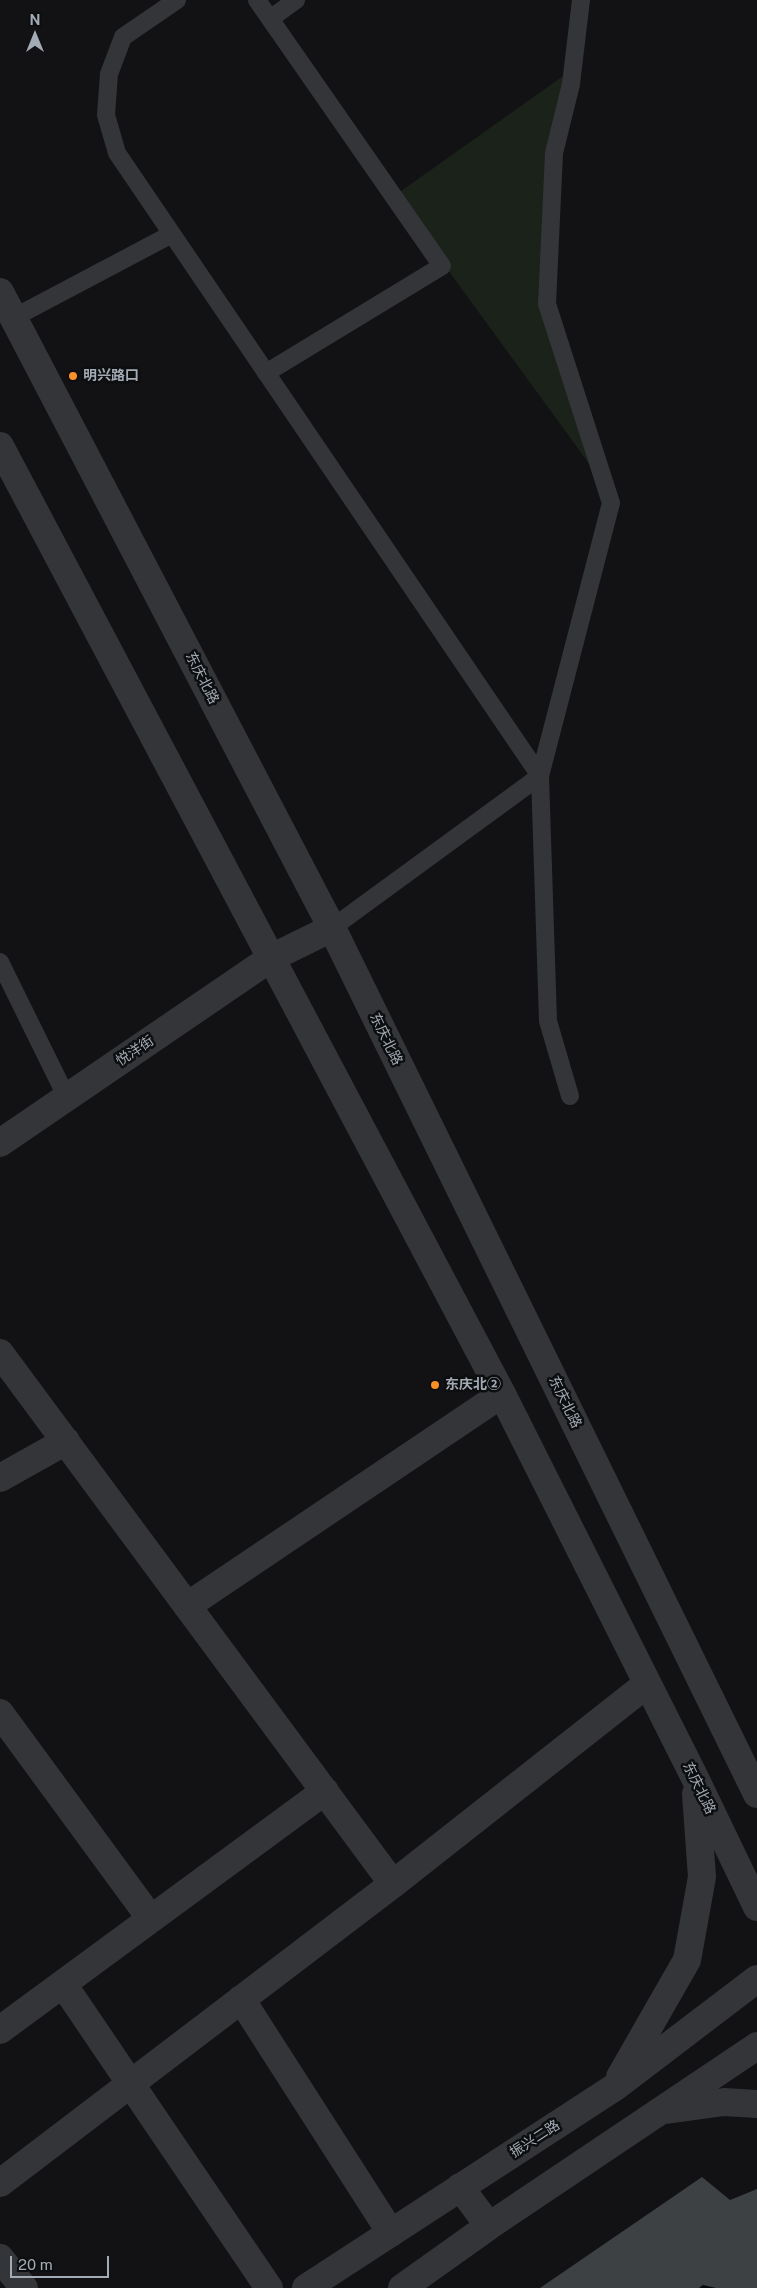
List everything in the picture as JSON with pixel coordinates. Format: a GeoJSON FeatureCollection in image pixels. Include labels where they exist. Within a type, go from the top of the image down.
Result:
{"type":"FeatureCollection","features":[{"type":"Feature","properties":{"kind":"street","name":"东庆北路"},"geometry":{"type":"LineString","coordinates":[[0,292],[15,317],[332,928],[753,1781]]}},
{"type":"Feature","properties":{"kind":"street","name":"东庆北路"},"geometry":{"type":"LineString","coordinates":[[0,446],[502,1394],[695,1778],[757,1907]]}},
{"type":"Feature","properties":{"kind":"street","name":"悦洋街"},"geometry":{"type":"LineString","coordinates":[[0,1143],[271,958],[332,928]]}},
{"type":"Feature","properties":{"kind":"street"},"geometry":{"type":"LineString","coordinates":[[0,1353],[393,1884]]}},
{"type":"Feature","properties":{"kind":"street"},"geometry":{"type":"LineString","coordinates":[[187,1606],[502,1394]]}},
{"type":"Feature","properties":{"kind":"street"},"geometry":{"type":"LineString","coordinates":[[0,1478],[66,1441]]}},
{"type":"Feature","properties":{"kind":"street"},"geometry":{"type":"LineString","coordinates":[[0,2183],[393,1884],[647,1684]]}},
{"type":"Feature","properties":{"kind":"street"},"geometry":{"type":"LineString","coordinates":[[0,1713],[151,1919]]}},
{"type":"Feature","properties":{"kind":"street"},"geometry":{"type":"LineString","coordinates":[[615,2087],[687,1960],[702,1876],[695,1778]]}},
{"type":"Feature","properties":{"kind":"street"},"geometry":{"type":"LineString","coordinates":[[0,2030],[325,1791]]}},
{"type":"Feature","properties":{"kind":"street","name":"振兴二路"},"geometry":{"type":"LineString","coordinates":[[306,2288],[615,2087],[757,1979]]}},
{"type":"Feature","properties":{"kind":"street"},"geometry":{"type":"LineString","coordinates":[[63,1984],[269,2288]]}},
{"type":"Feature","properties":{"kind":"street"},"geometry":{"type":"LineString","coordinates":[[241,1999],[391,2233]]}},
{"type":"Feature","properties":{"kind":"street"},"geometry":{"type":"LineString","coordinates":[[402,2288],[489,2226],[757,2046]]}},
{"type":"Feature","properties":{"kind":"street"},"geometry":{"type":"LineString","coordinates":[[659,2111],[724,2102],[757,2104]]}},
{"type":"Feature","properties":{"kind":"street"},"geometry":{"type":"LineString","coordinates":[[460,2188],[489,2226]]}},
{"type":"Feature","properties":{"kind":"street"},"geometry":{"type":"LineString","coordinates":[[0,2258],[24,2288]]}},
{"type":"Feature","properties":{"kind":"lane"},"geometry":{"type":"LineString","coordinates":[[177,0],[124,37],[109,74],[106,115],[117,153],[540,776]]}},
{"type":"Feature","properties":{"kind":"lane"},"geometry":{"type":"LineString","coordinates":[[257,0],[442,266],[266,373]]}},
{"type":"Feature","properties":{"kind":"lane"},"geometry":{"type":"LineString","coordinates":[[270,19],[296,0]]}},
{"type":"Feature","properties":{"kind":"lane"},"geometry":{"type":"LineString","coordinates":[[570,1096],[548,1021],[540,776],[611,504],[547,304],[554,153],[571,84],[582,0]]}},
{"type":"Feature","properties":{"kind":"lane"},"geometry":{"type":"LineString","coordinates":[[15,317],[172,234]]}},
{"type":"Feature","properties":{"kind":"lane"},"geometry":{"type":"LineString","coordinates":[[332,928],[540,776]]}},
{"type":"Feature","properties":{"kind":"lane"},"geometry":{"type":"LineString","coordinates":[[0,962],[67,1098]]}},
{"type":"Feature","properties":{"kind":"shaded area"},"geometry":{"type":"Polygon","coordinates":[[[573,69],[554,153],[547,304],[606,487],[394,196],[573,69]]]}},
{"type":"Feature","properties":{"kind":"building"},"geometry":{"type":"Polygon","coordinates":[[[702,2177],[730,2200],[757,2189],[757,2288],[716,2288],[703,2285],[699,2288],[540,2288],[702,2177]]]}},
{"type":"Feature","properties":{"kind":"place","name":"明兴路口"},"geometry":{"type":"Point","coordinates":[73,376]}},
{"type":"Feature","properties":{"kind":"place","name":"东庆北②"},"geometry":{"type":"Point","coordinates":[435,1385]}}]}
